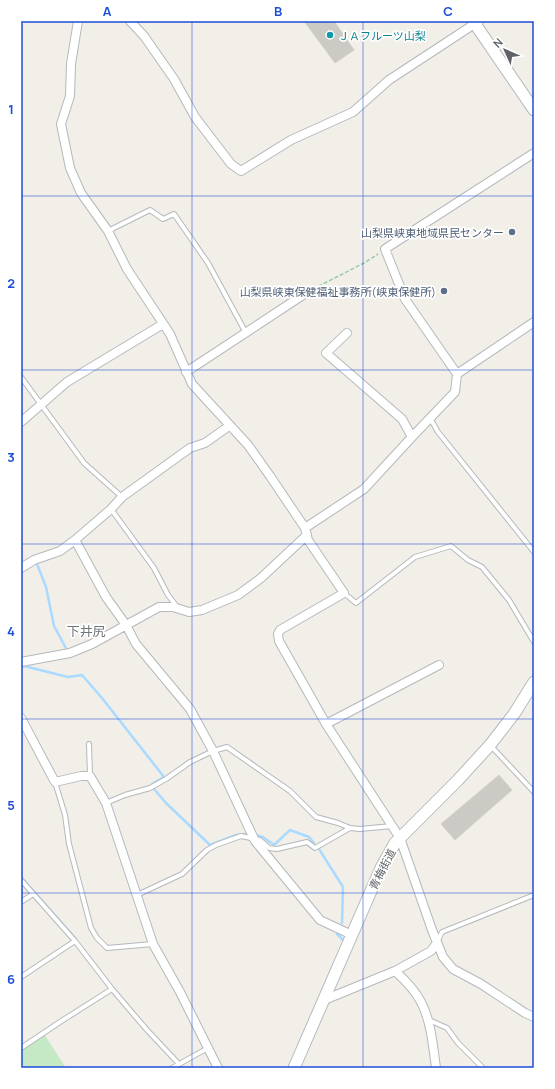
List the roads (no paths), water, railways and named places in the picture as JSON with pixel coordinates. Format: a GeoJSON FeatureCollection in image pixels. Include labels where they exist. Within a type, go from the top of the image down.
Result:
{"type":"FeatureCollection","features":[{"type":"Feature","properties":{"kind":"main road"},"geometry":{"type":"LineString","coordinates":[[476,22],[534,110]]}},
{"type":"Feature","properties":{"kind":"main road","name":"青梅街道"},"geometry":{"type":"LineString","coordinates":[[294,1068],[381,868],[395,843],[458,780],[490,745],[514,714],[534,682]]}},
{"type":"Feature","properties":{"kind":"street"},"geometry":{"type":"LineString","coordinates":[[78,21],[71,64],[70,96],[62,124],[70,168],[81,193],[108,232],[127,269],[170,334],[192,384],[252,451],[306,532],[308,540],[344,593],[280,630],[278,634],[279,642],[326,724],[400,838],[443,957],[453,969],[481,984],[524,1013],[534,1017]]}},
{"type":"Feature","properties":{"kind":"street"},"geometry":{"type":"LineString","coordinates":[[130,21],[144,36],[174,79],[195,117],[231,164],[241,171],[292,140],[353,112],[388,80],[476,22]]}},
{"type":"Feature","properties":{"kind":"street"},"geometry":{"type":"LineString","coordinates":[[21,662],[70,653],[92,644],[160,607],[173,607],[189,612],[202,610],[238,595],[261,578],[306,532],[364,489],[454,392],[457,374],[405,299],[385,249],[534,153]]}},
{"type":"Feature","properties":{"kind":"street"},"geometry":{"type":"LineString","coordinates":[[186,372],[306,293]]}},
{"type":"Feature","properties":{"kind":"street"},"geometry":{"type":"LineString","coordinates":[[457,374],[534,322]]}},
{"type":"Feature","properties":{"kind":"street"},"geometry":{"type":"LineString","coordinates":[[21,422],[67,382],[162,324]]}},
{"type":"Feature","properties":{"kind":"street"},"geometry":{"type":"LineString","coordinates":[[347,333],[326,353],[402,419],[412,437]]}},
{"type":"Feature","properties":{"kind":"street"},"geometry":{"type":"LineString","coordinates":[[21,568],[34,560],[60,551],[111,509],[122,497],[190,448],[205,444],[229,426]]}},
{"type":"Feature","properties":{"kind":"street"},"geometry":{"type":"LineString","coordinates":[[75,540],[106,597],[126,625],[136,644],[190,709],[213,751],[254,838],[320,920],[352,935]]}},
{"type":"Feature","properties":{"kind":"street"},"geometry":{"type":"LineString","coordinates":[[326,724],[438,665]]}},
{"type":"Feature","properties":{"kind":"street"},"geometry":{"type":"LineString","coordinates":[[21,718],[55,782],[81,776],[90,776],[106,803],[153,944],[218,1068]]}},
{"type":"Feature","properties":{"kind":"street"},"geometry":{"type":"LineString","coordinates":[[324,1000],[395,971],[431,951],[437,943]]}},
{"type":"Feature","properties":{"kind":"street"},"geometry":{"type":"LineString","coordinates":[[395,971],[409,984],[421,1001],[428,1020],[436,1068]]}},
{"type":"Feature","properties":{"kind":"lane"},"geometry":{"type":"LineString","coordinates":[[108,232],[150,210],[163,219],[174,214],[211,268],[246,333]]}},
{"type":"Feature","properties":{"kind":"lane"},"geometry":{"type":"LineString","coordinates":[[21,377],[84,463],[122,497]]}},
{"type":"Feature","properties":{"kind":"lane"},"geometry":{"type":"LineString","coordinates":[[430,418],[438,432],[534,552]]}},
{"type":"Feature","properties":{"kind":"lane"},"geometry":{"type":"LineString","coordinates":[[111,509],[154,568],[168,595],[179,609]]}},
{"type":"Feature","properties":{"kind":"lane"},"geometry":{"type":"LineString","coordinates":[[344,593],[356,603],[415,557],[451,546],[468,560],[482,567],[509,600],[534,642]]}},
{"type":"Feature","properties":{"kind":"lane"},"geometry":{"type":"LineString","coordinates":[[89,744],[90,776]]}},
{"type":"Feature","properties":{"kind":"lane"},"geometry":{"type":"LineString","coordinates":[[490,745],[534,792]]}},
{"type":"Feature","properties":{"kind":"lane"},"geometry":{"type":"LineString","coordinates":[[106,803],[125,795],[150,788],[190,762],[213,751],[228,747],[290,791],[316,817],[350,828],[392,826]]}},
{"type":"Feature","properties":{"kind":"lane"},"geometry":{"type":"LineString","coordinates":[[55,782],[65,815],[69,844],[91,928],[97,938],[107,948],[153,944]]}},
{"type":"Feature","properties":{"kind":"lane"},"geometry":{"type":"LineString","coordinates":[[137,895],[182,874],[207,850],[241,836],[260,840],[269,848],[277,849],[308,842],[315,848],[350,828]]}},
{"type":"Feature","properties":{"kind":"lane"},"geometry":{"type":"LineString","coordinates":[[21,880],[75,941],[112,989],[179,1064]]}},
{"type":"Feature","properties":{"kind":"lane"},"geometry":{"type":"LineString","coordinates":[[21,902],[33,894]]}},
{"type":"Feature","properties":{"kind":"lane"},"geometry":{"type":"LineString","coordinates":[[437,943],[442,932],[534,895]]}},
{"type":"Feature","properties":{"kind":"lane"},"geometry":{"type":"LineString","coordinates":[[21,976],[75,941]]}},
{"type":"Feature","properties":{"kind":"lane"},"geometry":{"type":"LineString","coordinates":[[21,1048],[112,989]]}},
{"type":"Feature","properties":{"kind":"lane"},"geometry":{"type":"LineString","coordinates":[[428,1020],[447,1028],[458,1043],[483,1068]]}},
{"type":"Feature","properties":{"kind":"lane"},"geometry":{"type":"LineString","coordinates":[[172,1068],[208,1048]]}},
{"type":"Feature","properties":{"kind":"waterway"},"geometry":{"type":"LineString","coordinates":[[37,564],[46,587],[54,626],[68,652]]}},
{"type":"Feature","properties":{"kind":"waterway"},"geometry":{"type":"LineString","coordinates":[[21,667],[24,666],[68,677],[82,675],[164,777],[152,784]]}},
{"type":"Feature","properties":{"kind":"waterway"},"geometry":{"type":"LineString","coordinates":[[154,789],[166,803],[210,845],[236,835],[245,834]]}},
{"type":"Feature","properties":{"kind":"waterway"},"geometry":{"type":"LineString","coordinates":[[256,835],[263,837],[274,845],[290,830],[309,837],[314,843]]}},
{"type":"Feature","properties":{"kind":"waterway"},"geometry":{"type":"LineString","coordinates":[[319,849],[343,887],[342,923]]}},
{"type":"Feature","properties":{"kind":"waterway"},"geometry":{"type":"LineString","coordinates":[[21,877],[75,938]]}},
{"type":"Feature","properties":{"kind":"waterway"},"geometry":{"type":"LineString","coordinates":[[337,934],[344,941]]}},
{"type":"Feature","properties":{"kind":"place","name":"ＪＡフルーツ山梨"},"geometry":{"type":"Point","coordinates":[330,35]}},
{"type":"Feature","properties":{"kind":"place","name":"山梨県峡東地域県民センター"},"geometry":{"type":"Point","coordinates":[512,232]}},
{"type":"Feature","properties":{"kind":"place","name":"山梨県峡東保健福祉事務所(峡東保健所)"},"geometry":{"type":"Point","coordinates":[444,291]}},
{"type":"Feature","properties":{"kind":"district","name":"下井尻"},"geometry":{"type":"Point","coordinates":[86,631]}}]}
